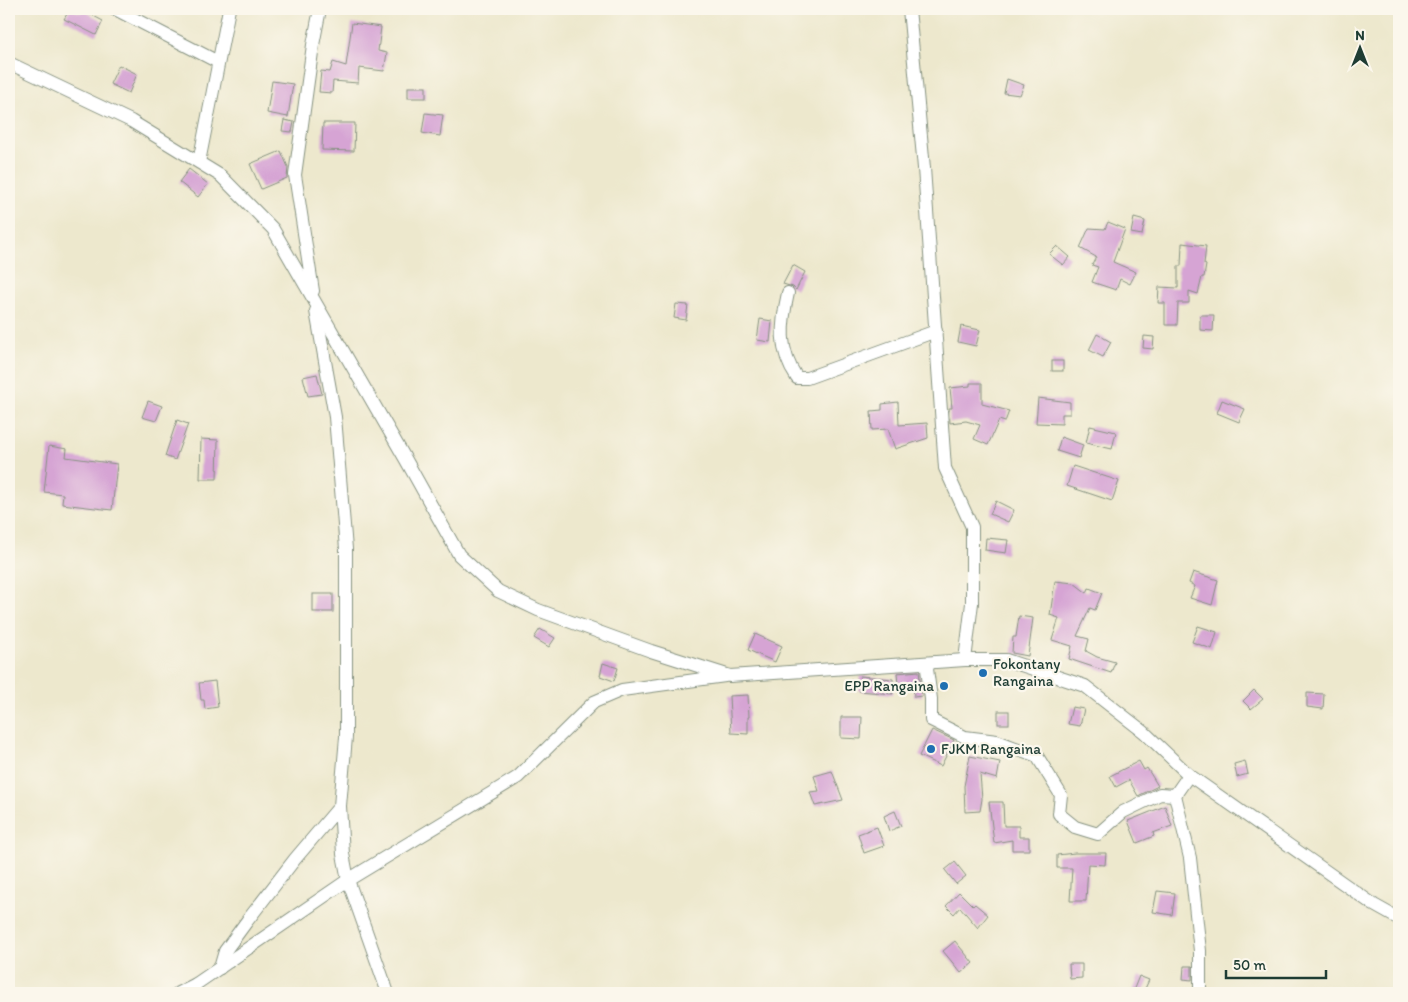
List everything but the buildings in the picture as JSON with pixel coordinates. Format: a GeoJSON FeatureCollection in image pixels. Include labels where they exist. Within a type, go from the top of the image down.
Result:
{"type":"FeatureCollection","features":[{"type":"Feature","properties":{"kind":"street"},"geometry":{"type":"LineString","coordinates":[[115,9],[218,62]]}},
{"type":"Feature","properties":{"kind":"street"},"geometry":{"type":"LineString","coordinates":[[199,162],[229,9]]}},
{"type":"Feature","properties":{"kind":"street"},"geometry":{"type":"LineString","coordinates":[[320,9],[294,175],[335,417],[346,549],[346,738],[340,806],[343,854],[348,880],[388,993]]}},
{"type":"Feature","properties":{"kind":"street"},"geometry":{"type":"LineString","coordinates":[[909,9],[924,168],[946,468],[972,527],[972,603],[965,660]]}},
{"type":"Feature","properties":{"kind":"street"},"geometry":{"type":"LineString","coordinates":[[9,63],[131,121],[199,162],[221,176],[273,228],[459,556],[498,592],[538,610],[651,651],[730,676]]}},
{"type":"Feature","properties":{"kind":"street"},"geometry":{"type":"LineString","coordinates":[[788,293],[782,318],[781,334],[791,369],[797,378],[807,378],[936,331]]}},
{"type":"Feature","properties":{"kind":"street"},"geometry":{"type":"LineString","coordinates":[[178,993],[194,989],[220,968],[348,880],[518,777],[594,702],[622,690],[730,676],[965,660],[1006,660],[1085,686],[1144,732],[1189,776],[1374,905],[1399,919]]}},
{"type":"Feature","properties":{"kind":"street"},"geometry":{"type":"LineString","coordinates":[[929,663],[927,670],[931,700],[931,720],[965,738],[997,741],[1037,756],[1061,795],[1060,814],[1075,827],[1098,834],[1123,812],[1160,794],[1175,795]]}},
{"type":"Feature","properties":{"kind":"street"},"geometry":{"type":"LineString","coordinates":[[1189,776],[1175,795],[1190,858],[1200,951],[1200,993]]}},
{"type":"Feature","properties":{"kind":"street"},"geometry":{"type":"LineString","coordinates":[[220,968],[225,951],[246,921],[340,806]]}},
{"type":"Feature","properties":{"kind":"place","name":"Fokontany Rangaina"},"geometry":{"type":"Point","coordinates":[983,673]}},
{"type":"Feature","properties":{"kind":"place","name":"EPP Rangaina"},"geometry":{"type":"Point","coordinates":[944,686]}},
{"type":"Feature","properties":{"kind":"place","name":"FJKM Rangaina"},"geometry":{"type":"Point","coordinates":[931,749]}}]}
